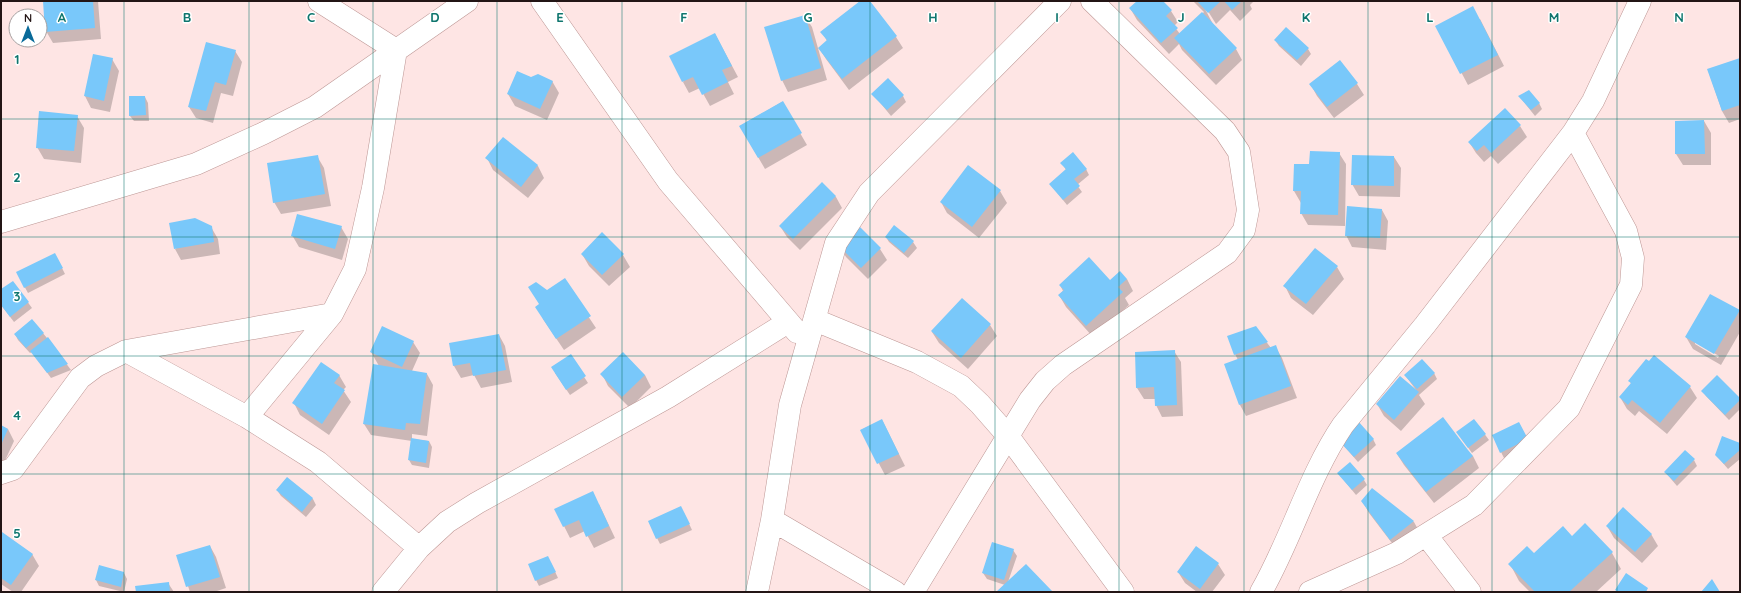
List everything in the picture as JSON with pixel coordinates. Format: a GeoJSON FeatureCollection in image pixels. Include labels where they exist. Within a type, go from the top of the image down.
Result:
{"type":"FeatureCollection","features":[{"type":"Feature","properties":{"kind":"street"},"geometry":{"type":"LineString","coordinates":[[319,1],[396,50]]}},
{"type":"Feature","properties":{"kind":"street"},"geometry":{"type":"LineString","coordinates":[[1,222],[196,164],[264,133],[315,107],[467,1]]}},
{"type":"Feature","properties":{"kind":"street"},"geometry":{"type":"LineString","coordinates":[[542,1],[668,181],[808,345]]}},
{"type":"Feature","properties":{"kind":"street"},"geometry":{"type":"LineString","coordinates":[[756,592],[772,520],[790,405],[836,243],[869,193],[1060,1]]}},
{"type":"Feature","properties":{"kind":"street"},"geometry":{"type":"LineString","coordinates":[[913,592],[1030,400],[1041,386],[1063,365],[1227,253],[1244,230],[1248,210],[1239,152],[1225,131],[1092,1]]}},
{"type":"Feature","properties":{"kind":"street"},"geometry":{"type":"LineString","coordinates":[[1261,592],[1275,568],[1326,452],[1343,425],[1425,325],[1573,133],[1593,101],[1640,1]]}},
{"type":"Feature","properties":{"kind":"street"},"geometry":{"type":"LineString","coordinates":[[247,417],[332,314],[355,269],[373,188],[396,50]]}},
{"type":"Feature","properties":{"kind":"street"},"geometry":{"type":"LineString","coordinates":[[1310,592],[1396,553],[1474,505],[1569,408],[1631,285],[1633,258],[1626,231],[1573,133]]}},
{"type":"Feature","properties":{"kind":"street"},"geometry":{"type":"LineString","coordinates":[[1,473],[13,469],[80,378],[96,366],[126,351],[332,314]]}},
{"type":"Feature","properties":{"kind":"street"},"geometry":{"type":"LineString","coordinates":[[815,320],[916,362],[961,386],[980,404],[1008,436],[1124,592]]}},
{"type":"Feature","properties":{"kind":"street"},"geometry":{"type":"LineString","coordinates":[[383,592],[419,548],[446,522],[477,503],[668,396],[788,322]]}},
{"type":"Feature","properties":{"kind":"street"},"geometry":{"type":"LineString","coordinates":[[126,351],[247,417],[318,462],[419,548]]}},
{"type":"Feature","properties":{"kind":"street"},"geometry":{"type":"LineString","coordinates":[[772,520],[895,592]]}},
{"type":"Feature","properties":{"kind":"street"},"geometry":{"type":"LineString","coordinates":[[1426,535],[1470,592]]}},
{"type":"Feature","properties":{"kind":"building"},"geometry":{"type":"Polygon","coordinates":[[[43,1],[93,1],[95,28],[48,32],[48,8],[43,8],[43,1]]]}},
{"type":"Feature","properties":{"kind":"building"},"geometry":{"type":"Polygon","coordinates":[[[860,1],[870,1],[897,36],[842,79],[818,48],[827,40],[820,32],[860,1]]]}},
{"type":"Feature","properties":{"kind":"building"},"geometry":{"type":"Polygon","coordinates":[[[1137,1],[1163,1],[1172,10],[1166,16],[1178,28],[1161,43],[1129,8],[1137,1]]]}},
{"type":"Feature","properties":{"kind":"building"},"geometry":{"type":"Polygon","coordinates":[[[1197,1],[1221,1],[1208,13],[1197,1]]]}},
{"type":"Feature","properties":{"kind":"building"},"geometry":{"type":"Polygon","coordinates":[[[1224,1],[1242,1],[1232,10],[1224,1]]]}},
{"type":"Feature","properties":{"kind":"building"},"geometry":{"type":"Polygon","coordinates":[[[1473,6],[1498,55],[1460,74],[1435,26],[1473,6]]]}},
{"type":"Feature","properties":{"kind":"building"},"geometry":{"type":"Polygon","coordinates":[[[1202,12],[1237,48],[1209,74],[1174,38],[1202,12]]]}},
{"type":"Feature","properties":{"kind":"building"},"geometry":{"type":"Polygon","coordinates":[[[805,15],[821,68],[781,81],[764,27],[805,15]]]}},
{"type":"Feature","properties":{"kind":"building"},"geometry":{"type":"Polygon","coordinates":[[[1286,27],[1309,48],[1297,60],[1274,40],[1286,27]]]}},
{"type":"Feature","properties":{"kind":"building"},"geometry":{"type":"Polygon","coordinates":[[[715,33],[732,66],[722,70],[728,82],[702,95],[693,77],[682,82],[669,56],[715,33]]]}},
{"type":"Feature","properties":{"kind":"building"},"geometry":{"type":"Polygon","coordinates":[[[206,42],[236,50],[226,85],[215,82],[206,111],[188,107],[206,42]]]}},
{"type":"Feature","properties":{"kind":"building"},"geometry":{"type":"Polygon","coordinates":[[[93,54],[113,58],[104,101],[84,96],[93,54]]]}},
{"type":"Feature","properties":{"kind":"building"},"geometry":{"type":"Polygon","coordinates":[[[1740,58],[1740,105],[1722,111],[1707,69],[1740,58]]]}},
{"type":"Feature","properties":{"kind":"building"},"geometry":{"type":"Polygon","coordinates":[[[1340,60],[1358,83],[1327,107],[1309,84],[1340,60]]]}},
{"type":"Feature","properties":{"kind":"building"},"geometry":{"type":"Polygon","coordinates":[[[517,71],[531,77],[538,74],[553,81],[540,109],[507,94],[517,71]]]}},
{"type":"Feature","properties":{"kind":"building"},"geometry":{"type":"Polygon","coordinates":[[[888,78],[904,95],[887,110],[871,94],[888,78]]]}},
{"type":"Feature","properties":{"kind":"building"},"geometry":{"type":"Polygon","coordinates":[[[1529,90],[1540,103],[1531,110],[1518,96],[1529,90]]]}},
{"type":"Feature","properties":{"kind":"building"},"geometry":{"type":"Polygon","coordinates":[[[129,96],[145,96],[146,115],[129,116],[129,96]]]}},
{"type":"Feature","properties":{"kind":"building"},"geometry":{"type":"Polygon","coordinates":[[[783,101],[802,133],[758,158],[739,126],[783,101]]]}},
{"type":"Feature","properties":{"kind":"building"},"geometry":{"type":"Polygon","coordinates":[[[1505,108],[1521,125],[1491,153],[1484,145],[1477,151],[1468,142],[1505,108]]]}},
{"type":"Feature","properties":{"kind":"building"},"geometry":{"type":"Polygon","coordinates":[[[39,111],[78,115],[74,151],[36,148],[39,111]]]}},
{"type":"Feature","properties":{"kind":"building"},"geometry":{"type":"Polygon","coordinates":[[[1704,120],[1705,154],[1675,154],[1675,121],[1704,120]]]}},
{"type":"Feature","properties":{"kind":"building"},"geometry":{"type":"Polygon","coordinates":[[[503,137],[538,165],[521,187],[485,158],[503,137]]]}},
{"type":"Feature","properties":{"kind":"building"},"geometry":{"type":"Polygon","coordinates":[[[1310,151],[1340,152],[1338,215],[1300,214],[1301,191],[1293,191],[1294,164],[1309,164],[1310,151]]]}},
{"type":"Feature","properties":{"kind":"building"},"geometry":{"type":"Polygon","coordinates":[[[1073,152],[1087,169],[1074,179],[1080,186],[1063,200],[1049,184],[1066,169],[1060,163],[1073,152]]]}},
{"type":"Feature","properties":{"kind":"building"},"geometry":{"type":"Polygon","coordinates":[[[318,155],[325,194],[273,203],[267,163],[318,155]]]}},
{"type":"Feature","properties":{"kind":"building"},"geometry":{"type":"Polygon","coordinates":[[[1352,155],[1394,156],[1394,186],[1351,185],[1352,155]]]}},
{"type":"Feature","properties":{"kind":"building"},"geometry":{"type":"Polygon","coordinates":[[[968,165],[1001,190],[972,227],[940,202],[968,165]]]}},
{"type":"Feature","properties":{"kind":"building"},"geometry":{"type":"Polygon","coordinates":[[[822,182],[836,196],[793,239],[779,226],[822,182]]]}},
{"type":"Feature","properties":{"kind":"building"},"geometry":{"type":"Polygon","coordinates":[[[1347,206],[1382,209],[1380,238],[1345,236],[1347,206]]]}},
{"type":"Feature","properties":{"kind":"building"},"geometry":{"type":"Polygon","coordinates":[[[297,214],[342,226],[335,249],[291,236],[297,214]]]}},
{"type":"Feature","properties":{"kind":"building"},"geometry":{"type":"Polygon","coordinates":[[[195,218],[212,226],[214,242],[174,249],[169,223],[195,218]]]}},
{"type":"Feature","properties":{"kind":"building"},"geometry":{"type":"Polygon","coordinates":[[[858,225],[881,248],[861,268],[838,245],[858,225]]]}},
{"type":"Feature","properties":{"kind":"building"},"geometry":{"type":"Polygon","coordinates":[[[894,225],[914,241],[904,253],[885,237],[894,225]]]}},
{"type":"Feature","properties":{"kind":"building"},"geometry":{"type":"Polygon","coordinates":[[[602,232],[624,254],[602,275],[581,254],[602,232]]]}},
{"type":"Feature","properties":{"kind":"building"},"geometry":{"type":"Polygon","coordinates":[[[1315,248],[1338,266],[1306,304],[1283,286],[1315,248]]]}},
{"type":"Feature","properties":{"kind":"building"},"geometry":{"type":"Polygon","coordinates":[[[55,253],[63,268],[24,288],[16,272],[55,253]]]}},
{"type":"Feature","properties":{"kind":"building"},"geometry":{"type":"Polygon","coordinates":[[[1089,257],[1110,280],[1120,271],[1127,279],[1118,287],[1123,292],[1086,326],[1058,295],[1064,290],[1059,285],[1089,257]]]}},
{"type":"Feature","properties":{"kind":"building"},"geometry":{"type":"Polygon","coordinates":[[[565,278],[591,316],[556,339],[535,307],[539,304],[528,287],[536,282],[547,290],[565,278]]]}},
{"type":"Feature","properties":{"kind":"building"},"geometry":{"type":"Polygon","coordinates":[[[13,281],[29,302],[10,317],[1,305],[1,289],[13,281]]]}},
{"type":"Feature","properties":{"kind":"building"},"geometry":{"type":"Polygon","coordinates":[[[1710,294],[1740,310],[1714,354],[1685,337],[1710,294]]]}},
{"type":"Feature","properties":{"kind":"building"},"geometry":{"type":"Polygon","coordinates":[[[962,298],[991,324],[961,358],[931,331],[962,298]]]}},
{"type":"Feature","properties":{"kind":"building"},"geometry":{"type":"Polygon","coordinates":[[[32,319],[44,333],[26,348],[14,334],[32,319]]]}},
{"type":"Feature","properties":{"kind":"building"},"geometry":{"type":"Polygon","coordinates":[[[382,326],[414,341],[402,367],[370,352],[382,326]]]}},
{"type":"Feature","properties":{"kind":"building"},"geometry":{"type":"Polygon","coordinates":[[[1256,326],[1268,342],[1234,355],[1227,336],[1256,326]]]}},
{"type":"Feature","properties":{"kind":"building"},"geometry":{"type":"Polygon","coordinates":[[[499,334],[506,370],[473,376],[470,363],[453,366],[449,343],[499,334]]]}},
{"type":"Feature","properties":{"kind":"building"},"geometry":{"type":"Polygon","coordinates":[[[48,337],[68,364],[47,373],[30,351],[48,337]]]}},
{"type":"Feature","properties":{"kind":"building"},"geometry":{"type":"Polygon","coordinates":[[[1276,345],[1291,386],[1239,405],[1224,364],[1276,345]]]}},
{"type":"Feature","properties":{"kind":"building"},"geometry":{"type":"Polygon","coordinates":[[[1175,350],[1177,405],[1155,406],[1154,387],[1136,388],[1135,352],[1175,350]]]}},
{"type":"Feature","properties":{"kind":"building"},"geometry":{"type":"Polygon","coordinates":[[[623,352],[645,375],[622,397],[600,374],[623,352]]]}},
{"type":"Feature","properties":{"kind":"building"},"geometry":{"type":"Polygon","coordinates":[[[571,354],[586,376],[566,390],[551,367],[571,354]]]}},
{"type":"Feature","properties":{"kind":"building"},"geometry":{"type":"Polygon","coordinates":[[[1654,355],[1691,386],[1660,423],[1632,400],[1628,405],[1619,397],[1631,383],[1628,381],[1646,359],[1649,361],[1654,355]]]}},
{"type":"Feature","properties":{"kind":"building"},"geometry":{"type":"Polygon","coordinates":[[[1422,359],[1435,373],[1417,389],[1404,375],[1422,359]]]}},
{"type":"Feature","properties":{"kind":"building"},"geometry":{"type":"Polygon","coordinates":[[[321,362],[340,375],[334,383],[345,390],[322,424],[292,403],[321,362]]]}},
{"type":"Feature","properties":{"kind":"building"},"geometry":{"type":"Polygon","coordinates":[[[373,364],[427,373],[420,424],[406,423],[405,430],[363,424],[373,364]]]}},
{"type":"Feature","properties":{"kind":"building"},"geometry":{"type":"Polygon","coordinates":[[[1717,375],[1740,398],[1740,400],[1725,415],[1701,391],[1717,375]]]}},
{"type":"Feature","properties":{"kind":"building"},"geometry":{"type":"Polygon","coordinates":[[[1400,376],[1419,392],[1394,420],[1376,404],[1400,376]]]}},
{"type":"Feature","properties":{"kind":"building"},"geometry":{"type":"Polygon","coordinates":[[[1443,417],[1473,456],[1426,492],[1396,453],[1443,417]]]}},
{"type":"Feature","properties":{"kind":"building"},"geometry":{"type":"Polygon","coordinates":[[[882,419],[899,454],[877,464],[860,430],[882,419]]]}},
{"type":"Feature","properties":{"kind":"building"},"geometry":{"type":"Polygon","coordinates":[[[1474,419],[1486,434],[1468,448],[1456,432],[1474,419]]]}},
{"type":"Feature","properties":{"kind":"building"},"geometry":{"type":"Polygon","coordinates":[[[1358,421],[1374,439],[1354,457],[1338,440],[1358,421]]]}},
{"type":"Feature","properties":{"kind":"building"},"geometry":{"type":"Polygon","coordinates":[[[1519,422],[1528,439],[1500,453],[1492,435],[1519,422]]]}},
{"type":"Feature","properties":{"kind":"building"},"geometry":{"type":"Polygon","coordinates":[[[1,425],[8,429],[1,445],[1,425]]]}},
{"type":"Feature","properties":{"kind":"building"},"geometry":{"type":"Polygon","coordinates":[[[1722,436],[1740,443],[1740,450],[1724,464],[1715,455],[1722,436]]]}},
{"type":"Feature","properties":{"kind":"building"},"geometry":{"type":"Polygon","coordinates":[[[411,438],[429,441],[426,463],[408,460],[411,438]]]}},
{"type":"Feature","properties":{"kind":"building"},"geometry":{"type":"Polygon","coordinates":[[[1685,450],[1695,459],[1674,481],[1664,472],[1685,450]]]}},
{"type":"Feature","properties":{"kind":"building"},"geometry":{"type":"Polygon","coordinates":[[[1350,462],[1365,479],[1352,490],[1337,473],[1350,462]]]}},
{"type":"Feature","properties":{"kind":"building"},"geometry":{"type":"Polygon","coordinates":[[[287,477],[313,498],[302,512],[276,490],[287,477]]]}},
{"type":"Feature","properties":{"kind":"building"},"geometry":{"type":"Polygon","coordinates":[[[1372,488],[1414,521],[1390,540],[1361,501],[1372,488]]]}},
{"type":"Feature","properties":{"kind":"building"},"geometry":{"type":"Polygon","coordinates":[[[593,491],[609,526],[586,537],[579,520],[563,527],[554,509],[593,491]]]}},
{"type":"Feature","properties":{"kind":"building"},"geometry":{"type":"Polygon","coordinates":[[[681,506],[690,524],[656,539],[648,521],[681,506]]]}},
{"type":"Feature","properties":{"kind":"building"},"geometry":{"type":"Polygon","coordinates":[[[1623,507],[1652,534],[1635,552],[1606,526],[1623,507]]]}},
{"type":"Feature","properties":{"kind":"building"},"geometry":{"type":"Polygon","coordinates":[[[1585,523],[1613,552],[1569,592],[1535,592],[1508,564],[1527,546],[1534,553],[1563,526],[1572,536],[1585,523]]]}},
{"type":"Feature","properties":{"kind":"building"},"geometry":{"type":"Polygon","coordinates":[[[2,532],[33,554],[11,585],[1,578],[2,532]]]}},
{"type":"Feature","properties":{"kind":"building"},"geometry":{"type":"Polygon","coordinates":[[[992,542],[1014,549],[1004,580],[982,573],[992,542]]]}},
{"type":"Feature","properties":{"kind":"building"},"geometry":{"type":"Polygon","coordinates":[[[210,545],[220,577],[186,587],[176,555],[210,545]]]}},
{"type":"Feature","properties":{"kind":"building"},"geometry":{"type":"Polygon","coordinates":[[[1196,546],[1219,563],[1200,589],[1177,572],[1196,546]]]}},
{"type":"Feature","properties":{"kind":"building"},"geometry":{"type":"Polygon","coordinates":[[[548,556],[556,572],[535,581],[528,564],[548,556]]]}},
{"type":"Feature","properties":{"kind":"building"},"geometry":{"type":"Polygon","coordinates":[[[1026,564],[1053,592],[996,592],[1026,564]]]}},
{"type":"Feature","properties":{"kind":"building"},"geometry":{"type":"Polygon","coordinates":[[[99,565],[124,572],[121,587],[95,580],[99,565]]]}},
{"type":"Feature","properties":{"kind":"building"},"geometry":{"type":"Polygon","coordinates":[[[1626,573],[1648,588],[1646,592],[1618,592],[1615,590],[1626,573]]]}},
{"type":"Feature","properties":{"kind":"building"},"geometry":{"type":"Polygon","coordinates":[[[1712,579],[1720,592],[1701,592],[1712,579]]]}},
{"type":"Feature","properties":{"kind":"building"},"geometry":{"type":"Polygon","coordinates":[[[169,582],[170,592],[136,592],[135,586],[169,582]]]}}]}
